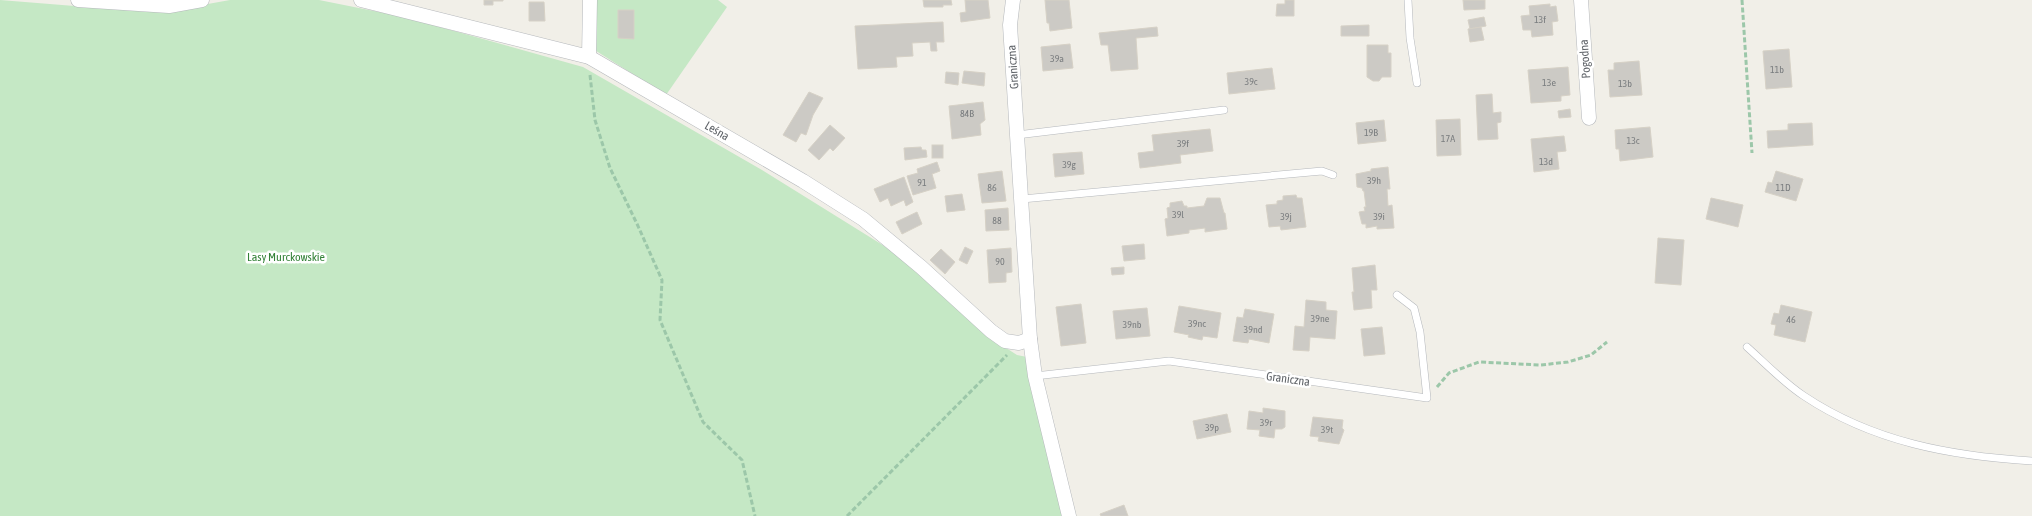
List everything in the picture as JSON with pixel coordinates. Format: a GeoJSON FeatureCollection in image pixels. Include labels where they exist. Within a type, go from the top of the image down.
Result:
{"type":"FeatureCollection","features":[{"type":"Feature","properties":{"kind":"street"},"geometry":{"type":"LineString","coordinates":[[78,0],[169,6],[202,0]]}},
{"type":"Feature","properties":{"kind":"street","name":"Leśna"},"geometry":{"type":"LineString","coordinates":[[361,0],[589,57],[804,181],[863,219],[991,331],[1006,340],[1024,341]]}},
{"type":"Feature","properties":{"kind":"street"},"geometry":{"type":"LineString","coordinates":[[589,57],[590,0]]}},
{"type":"Feature","properties":{"kind":"street","name":"Graniczna"},"geometry":{"type":"LineString","coordinates":[[1012,0],[1010,25],[1022,199],[1024,341],[1035,376],[1069,516]]}},
{"type":"Feature","properties":{"kind":"street","name":"Pogodna"},"geometry":{"type":"LineString","coordinates":[[1581,0],[1589,118]]}},
{"type":"Feature","properties":{"kind":"lane"},"geometry":{"type":"LineString","coordinates":[[1408,0],[1410,38],[1417,83]]}},
{"type":"Feature","properties":{"kind":"lane"},"geometry":{"type":"LineString","coordinates":[[1017,135],[1224,110]]}},
{"type":"Feature","properties":{"kind":"lane"},"geometry":{"type":"LineString","coordinates":[[1022,199],[1322,171],[1333,175]]}},
{"type":"Feature","properties":{"kind":"lane"},"geometry":{"type":"LineString","coordinates":[[1397,295],[1414,308],[1420,332],[1427,398]]}},
{"type":"Feature","properties":{"kind":"lane"},"geometry":{"type":"LineString","coordinates":[[1747,346],[1803,396],[1841,418],[1906,444],[1990,458],[2032,461]]}},
{"type":"Feature","properties":{"kind":"lane","name":"Graniczna"},"geometry":{"type":"LineString","coordinates":[[1035,376],[1169,362],[1427,398]]}},
{"type":"Feature","properties":{"kind":"path"},"geometry":{"type":"LineString","coordinates":[[1742,0],[1752,153]]}},
{"type":"Feature","properties":{"kind":"path"},"geometry":{"type":"LineString","coordinates":[[589,57],[595,120],[610,168],[662,280],[660,320],[703,422],[742,460],[755,516]]}},
{"type":"Feature","properties":{"kind":"path"},"geometry":{"type":"LineString","coordinates":[[847,516],[1024,341]]}},
{"type":"Feature","properties":{"kind":"path"},"geometry":{"type":"LineString","coordinates":[[1427,398],[1449,373],[1479,362],[1541,365],[1568,362],[1591,355],[1607,342]]}},
{"type":"Feature","properties":{"kind":"green space","name":"Lasy Murckowskie"},"geometry":{"type":"Polygon","coordinates":[[[0,0],[149,12],[169,11],[230,0],[319,0],[404,17],[583,67],[762,170],[881,244],[910,264],[989,337],[1017,355],[1027,357],[1063,516],[0,516],[0,0]]]}},
{"type":"Feature","properties":{"kind":"green space"},"geometry":{"type":"Polygon","coordinates":[[[594,0],[718,0],[727,7],[666,95],[593,49],[594,0]]]}},
{"type":"Feature","properties":{"kind":"building"},"geometry":{"type":"Polygon","coordinates":[[[484,0],[503,1],[493,1],[493,5],[484,5],[484,0]]]}},
{"type":"Feature","properties":{"kind":"building"},"geometry":{"type":"Polygon","coordinates":[[[923,0],[951,0],[952,5],[924,7],[923,0]]]}},
{"type":"Feature","properties":{"kind":"building"},"geometry":{"type":"Polygon","coordinates":[[[965,0],[988,0],[990,18],[961,22],[960,13],[966,12],[965,0]]]}},
{"type":"Feature","properties":{"kind":"building"},"geometry":{"type":"Polygon","coordinates":[[[1045,0],[1069,0],[1072,28],[1050,31],[1049,23],[1047,23],[1045,0]]]}},
{"type":"Feature","properties":{"kind":"building"},"geometry":{"type":"Polygon","coordinates":[[[1285,0],[1294,0],[1294,16],[1276,16],[1277,4],[1285,4],[1285,0]]]}},
{"type":"Feature","properties":{"kind":"building"},"geometry":{"type":"Polygon","coordinates":[[[1463,0],[1485,0],[1485,9],[1464,10],[1463,0]]]}},
{"type":"Feature","properties":{"kind":"building"},"geometry":{"type":"Polygon","coordinates":[[[529,2],[544,2],[545,21],[529,21],[529,2]]]}},
{"type":"Feature","properties":{"kind":"building"},"geometry":{"type":"Polygon","coordinates":[[[1550,4],[1550,7],[1556,6],[1558,21],[1552,22],[1553,35],[1532,37],[1531,30],[1523,30],[1521,16],[1530,15],[1529,6],[1550,4]]]}},
{"type":"Feature","properties":{"kind":"building"},"geometry":{"type":"Polygon","coordinates":[[[618,10],[634,10],[634,39],[618,38],[618,10]]]}},
{"type":"Feature","properties":{"kind":"building"},"geometry":{"type":"Polygon","coordinates":[[[1484,17],[1486,26],[1470,29],[1468,20],[1484,17]]]}},
{"type":"Feature","properties":{"kind":"building"},"geometry":{"type":"Polygon","coordinates":[[[943,22],[944,42],[936,42],[937,51],[931,51],[930,42],[912,43],[913,56],[896,57],[897,67],[858,69],[855,26],[943,22]]]}},
{"type":"Feature","properties":{"kind":"building"},"geometry":{"type":"Polygon","coordinates":[[[1369,25],[1369,36],[1341,36],[1341,26],[1369,25]]]}},
{"type":"Feature","properties":{"kind":"building"},"geometry":{"type":"Polygon","coordinates":[[[1157,27],[1158,36],[1136,38],[1138,69],[1111,71],[1108,45],[1101,45],[1099,33],[1157,27]]]}},
{"type":"Feature","properties":{"kind":"building"},"geometry":{"type":"Polygon","coordinates":[[[1481,27],[1484,40],[1470,42],[1468,29],[1481,27]]]}},
{"type":"Feature","properties":{"kind":"building"},"geometry":{"type":"Polygon","coordinates":[[[1070,44],[1073,68],[1043,71],[1041,47],[1070,44]]]}},
{"type":"Feature","properties":{"kind":"building"},"geometry":{"type":"Polygon","coordinates":[[[1367,45],[1388,45],[1388,53],[1391,53],[1391,77],[1382,77],[1379,81],[1373,81],[1367,77],[1367,45]]]}},
{"type":"Feature","properties":{"kind":"building"},"geometry":{"type":"Polygon","coordinates":[[[1789,49],[1792,87],[1766,89],[1763,51],[1789,49]]]}},
{"type":"Feature","properties":{"kind":"building"},"geometry":{"type":"Polygon","coordinates":[[[1639,61],[1642,95],[1610,97],[1608,70],[1614,70],[1614,63],[1639,61]]]}},
{"type":"Feature","properties":{"kind":"building"},"geometry":{"type":"Polygon","coordinates":[[[1568,67],[1570,95],[1561,96],[1561,101],[1531,103],[1528,70],[1568,67]]]}},
{"type":"Feature","properties":{"kind":"building"},"geometry":{"type":"Polygon","coordinates":[[[1272,68],[1275,89],[1229,94],[1227,73],[1272,68]]]}},
{"type":"Feature","properties":{"kind":"building"},"geometry":{"type":"Polygon","coordinates":[[[964,71],[985,73],[984,86],[962,83],[964,71]]]}},
{"type":"Feature","properties":{"kind":"building"},"geometry":{"type":"Polygon","coordinates":[[[946,72],[959,73],[958,85],[945,83],[946,72]]]}},
{"type":"Feature","properties":{"kind":"building"},"geometry":{"type":"Polygon","coordinates":[[[809,92],[823,98],[813,115],[806,135],[801,133],[796,142],[783,135],[809,92]]]}},
{"type":"Feature","properties":{"kind":"building"},"geometry":{"type":"Polygon","coordinates":[[[1492,94],[1493,113],[1501,112],[1501,122],[1497,123],[1498,139],[1478,140],[1476,95],[1492,94]]]}},
{"type":"Feature","properties":{"kind":"building"},"geometry":{"type":"Polygon","coordinates":[[[983,102],[985,120],[980,124],[981,135],[952,139],[949,106],[983,102]]]}},
{"type":"Feature","properties":{"kind":"building"},"geometry":{"type":"Polygon","coordinates":[[[1570,109],[1571,117],[1559,118],[1558,111],[1570,109]]]}},
{"type":"Feature","properties":{"kind":"building"},"geometry":{"type":"Polygon","coordinates":[[[1460,119],[1461,155],[1437,156],[1436,120],[1460,119]]]}},
{"type":"Feature","properties":{"kind":"building"},"geometry":{"type":"Polygon","coordinates":[[[1384,120],[1386,141],[1358,144],[1356,123],[1384,120]]]}},
{"type":"Feature","properties":{"kind":"building"},"geometry":{"type":"Polygon","coordinates":[[[1812,123],[1813,145],[1768,148],[1767,131],[1788,130],[1788,124],[1812,123]]]}},
{"type":"Feature","properties":{"kind":"building"},"geometry":{"type":"Polygon","coordinates":[[[830,125],[845,138],[833,151],[830,148],[819,160],[808,150],[830,125]]]}},
{"type":"Feature","properties":{"kind":"building"},"geometry":{"type":"Polygon","coordinates":[[[1650,127],[1653,157],[1620,161],[1619,149],[1616,149],[1615,130],[1650,127]]]}},
{"type":"Feature","properties":{"kind":"building"},"geometry":{"type":"Polygon","coordinates":[[[1210,129],[1213,151],[1180,155],[1181,163],[1140,168],[1138,153],[1154,151],[1152,135],[1210,129]]]}},
{"type":"Feature","properties":{"kind":"building"},"geometry":{"type":"Polygon","coordinates":[[[1564,136],[1566,151],[1557,152],[1559,169],[1534,172],[1531,139],[1564,136]]]}},
{"type":"Feature","properties":{"kind":"building"},"geometry":{"type":"Polygon","coordinates":[[[932,145],[943,145],[943,158],[932,158],[932,145]]]}},
{"type":"Feature","properties":{"kind":"building"},"geometry":{"type":"Polygon","coordinates":[[[921,147],[922,150],[926,150],[927,157],[905,160],[904,148],[921,147]]]}},
{"type":"Feature","properties":{"kind":"building"},"geometry":{"type":"Polygon","coordinates":[[[1082,152],[1084,174],[1055,177],[1053,154],[1082,152]]]}},
{"type":"Feature","properties":{"kind":"building"},"geometry":{"type":"Polygon","coordinates":[[[937,162],[940,171],[932,174],[936,188],[913,195],[907,176],[918,173],[917,169],[937,162]]]}},
{"type":"Feature","properties":{"kind":"building"},"geometry":{"type":"Polygon","coordinates":[[[1388,167],[1390,189],[1387,189],[1388,206],[1392,205],[1394,228],[1377,229],[1377,226],[1366,228],[1366,224],[1362,224],[1359,212],[1365,211],[1364,207],[1366,207],[1364,191],[1362,188],[1357,187],[1356,174],[1371,171],[1371,169],[1388,167]]]}},
{"type":"Feature","properties":{"kind":"building"},"geometry":{"type":"Polygon","coordinates":[[[1002,171],[1006,201],[982,203],[978,174],[1002,171]]]}},
{"type":"Feature","properties":{"kind":"building"},"geometry":{"type":"Polygon","coordinates":[[[1776,171],[1803,179],[1796,201],[1765,192],[1768,182],[1772,183],[1776,171]]]}},
{"type":"Feature","properties":{"kind":"building"},"geometry":{"type":"Polygon","coordinates":[[[904,177],[913,202],[906,206],[904,200],[891,206],[888,198],[880,202],[874,189],[904,177]]]}},
{"type":"Feature","properties":{"kind":"building"},"geometry":{"type":"Polygon","coordinates":[[[962,194],[965,210],[947,212],[945,196],[962,194]]]}},
{"type":"Feature","properties":{"kind":"building"},"geometry":{"type":"Polygon","coordinates":[[[1296,195],[1297,198],[1302,198],[1306,227],[1281,230],[1280,226],[1269,227],[1266,205],[1277,204],[1277,201],[1283,200],[1283,196],[1296,195]]]}},
{"type":"Feature","properties":{"kind":"building"},"geometry":{"type":"Polygon","coordinates":[[[1207,198],[1220,198],[1225,213],[1227,229],[1205,232],[1205,228],[1189,230],[1189,233],[1167,236],[1165,219],[1168,218],[1167,208],[1170,207],[1170,203],[1182,201],[1187,208],[1204,206],[1207,198]]]}},
{"type":"Feature","properties":{"kind":"building"},"geometry":{"type":"Polygon","coordinates":[[[1711,198],[1743,205],[1738,227],[1706,219],[1711,198]]]}},
{"type":"Feature","properties":{"kind":"building"},"geometry":{"type":"Polygon","coordinates":[[[1008,208],[1009,230],[986,231],[985,210],[1008,208]]]}},
{"type":"Feature","properties":{"kind":"building"},"geometry":{"type":"Polygon","coordinates":[[[917,212],[922,224],[902,234],[896,222],[917,212]]]}},
{"type":"Feature","properties":{"kind":"building"},"geometry":{"type":"Polygon","coordinates":[[[1658,238],[1684,240],[1681,285],[1655,283],[1658,238]]]}},
{"type":"Feature","properties":{"kind":"building"},"geometry":{"type":"Polygon","coordinates":[[[1144,244],[1145,259],[1124,261],[1122,246],[1144,244]]]}},
{"type":"Feature","properties":{"kind":"building"},"geometry":{"type":"Polygon","coordinates":[[[965,247],[973,251],[967,264],[959,260],[965,247]]]}},
{"type":"Feature","properties":{"kind":"building"},"geometry":{"type":"Polygon","coordinates":[[[1011,248],[1012,272],[1006,273],[1006,282],[989,283],[987,250],[1011,248]]]}},
{"type":"Feature","properties":{"kind":"building"},"geometry":{"type":"Polygon","coordinates":[[[941,249],[955,262],[945,274],[930,260],[941,249]]]}},
{"type":"Feature","properties":{"kind":"building"},"geometry":{"type":"Polygon","coordinates":[[[1375,265],[1377,290],[1371,290],[1372,308],[1354,310],[1352,268],[1375,265]]]}},
{"type":"Feature","properties":{"kind":"building"},"geometry":{"type":"Polygon","coordinates":[[[1124,267],[1124,274],[1112,275],[1111,268],[1124,267]]]}},
{"type":"Feature","properties":{"kind":"building"},"geometry":{"type":"Polygon","coordinates":[[[1306,300],[1326,302],[1326,310],[1337,311],[1335,339],[1310,337],[1309,351],[1293,350],[1295,326],[1304,327],[1306,300]]]}},
{"type":"Feature","properties":{"kind":"building"},"geometry":{"type":"Polygon","coordinates":[[[1081,304],[1086,343],[1061,346],[1056,307],[1081,304]]]}},
{"type":"Feature","properties":{"kind":"building"},"geometry":{"type":"Polygon","coordinates":[[[1781,305],[1812,312],[1805,342],[1774,335],[1776,325],[1771,324],[1774,313],[1779,314],[1781,305]]]}},
{"type":"Feature","properties":{"kind":"building"},"geometry":{"type":"Polygon","coordinates":[[[1179,306],[1221,313],[1217,338],[1203,336],[1202,340],[1174,332],[1179,306]]]}},
{"type":"Feature","properties":{"kind":"building"},"geometry":{"type":"Polygon","coordinates":[[[1147,308],[1150,336],[1116,339],[1113,311],[1147,308]]]}},
{"type":"Feature","properties":{"kind":"building"},"geometry":{"type":"Polygon","coordinates":[[[1245,309],[1274,314],[1269,343],[1249,339],[1248,343],[1233,341],[1237,317],[1243,318],[1245,309]]]}},
{"type":"Feature","properties":{"kind":"building"},"geometry":{"type":"Polygon","coordinates":[[[1382,327],[1385,354],[1364,356],[1361,329],[1382,327]]]}},
{"type":"Feature","properties":{"kind":"building"},"geometry":{"type":"Polygon","coordinates":[[[1263,408],[1285,411],[1285,427],[1275,429],[1274,438],[1259,436],[1260,430],[1247,429],[1249,411],[1263,413],[1263,408]]]}},
{"type":"Feature","properties":{"kind":"building"},"geometry":{"type":"Polygon","coordinates":[[[1227,414],[1231,432],[1197,439],[1193,421],[1227,414]]]}},
{"type":"Feature","properties":{"kind":"building"},"geometry":{"type":"Polygon","coordinates":[[[1313,417],[1343,420],[1342,428],[1344,430],[1339,444],[1318,441],[1319,437],[1310,436],[1313,417]]]}},
{"type":"Feature","properties":{"kind":"building"},"geometry":{"type":"Polygon","coordinates":[[[1124,505],[1128,516],[1101,516],[1100,514],[1124,505]]]}}]}
